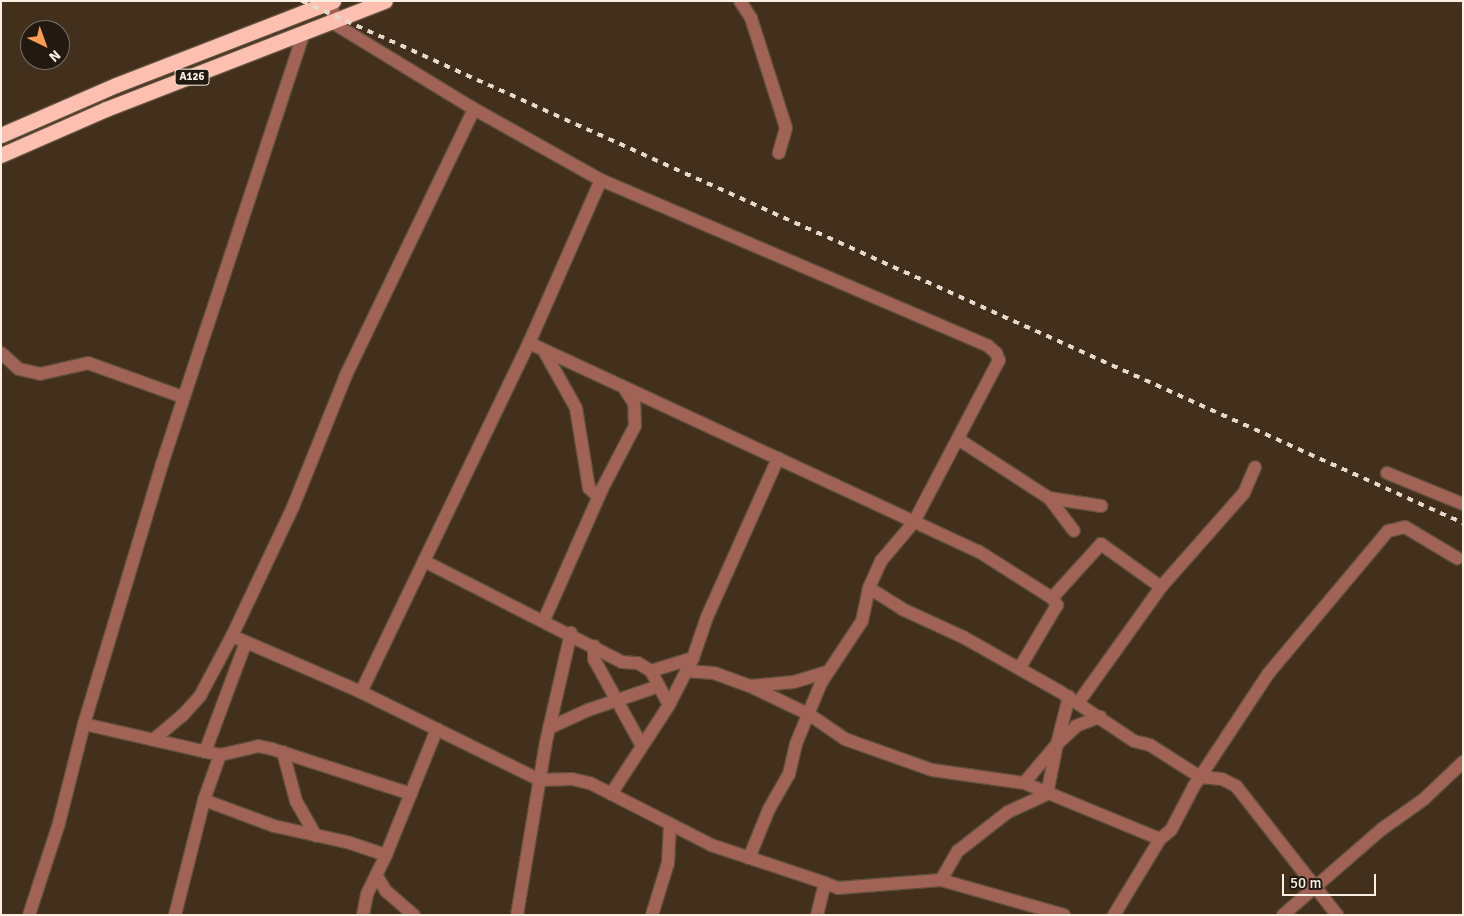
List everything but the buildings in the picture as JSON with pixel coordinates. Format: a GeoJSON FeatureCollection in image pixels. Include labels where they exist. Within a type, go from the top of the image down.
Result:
{"type":"FeatureCollection","features":[{"type":"Feature","properties":{"kind":"highway","name":"A126"},"geometry":{"type":"LineString","coordinates":[[1,135],[116,85],[332,1]]}},
{"type":"Feature","properties":{"kind":"highway","name":"A126"},"geometry":{"type":"LineString","coordinates":[[1,155],[106,109],[334,23],[385,1]]}},
{"type":"Feature","properties":{"kind":"street"},"geometry":{"type":"LineString","coordinates":[[332,1],[334,23],[474,109],[601,180],[988,346],[999,360],[914,522],[881,561],[869,588],[862,621],[827,672],[796,744],[789,774],[769,809],[749,858]]}},
{"type":"Feature","properties":{"kind":"street"},"geometry":{"type":"LineString","coordinates":[[740,1],[750,18],[786,128],[779,153]]}},
{"type":"Feature","properties":{"kind":"street"},"geometry":{"type":"LineString","coordinates":[[28,915],[59,822],[84,724],[184,397],[303,34]]}},
{"type":"Feature","properties":{"kind":"street"},"geometry":{"type":"LineString","coordinates":[[153,740],[182,716],[200,696],[232,636],[293,507],[346,375],[474,109]]}},
{"type":"Feature","properties":{"kind":"street"},"geometry":{"type":"LineString","coordinates":[[361,692],[529,343],[601,180]]}},
{"type":"Feature","properties":{"kind":"street"},"geometry":{"type":"LineString","coordinates":[[529,343],[626,391],[778,458],[978,551],[1052,598],[1057,605],[1019,669]]}},
{"type":"Feature","properties":{"kind":"street"},"geometry":{"type":"LineString","coordinates":[[544,351],[576,408],[589,488],[593,498]]}},
{"type":"Feature","properties":{"kind":"street"},"geometry":{"type":"LineString","coordinates":[[1,353],[19,369],[40,374],[88,363],[184,397]]}},
{"type":"Feature","properties":{"kind":"street"},"geometry":{"type":"LineString","coordinates":[[544,620],[593,498],[635,426],[634,403],[626,391]]}},
{"type":"Feature","properties":{"kind":"street"},"geometry":{"type":"LineString","coordinates":[[958,439],[1048,498],[1074,531]]}},
{"type":"Feature","properties":{"kind":"street"},"geometry":{"type":"LineString","coordinates":[[611,794],[669,705],[693,658],[707,617],[778,458]]}},
{"type":"Feature","properties":{"kind":"street"},"geometry":{"type":"LineString","coordinates":[[1047,794],[1057,744],[1073,700],[1161,587],[1244,493],[1255,467]]}},
{"type":"Feature","properties":{"kind":"street"},"geometry":{"type":"LineString","coordinates":[[1386,473],[1463,504]]}},
{"type":"Feature","properties":{"kind":"street"},"geometry":{"type":"LineString","coordinates":[[1048,498],[1101,506]]}},
{"type":"Feature","properties":{"kind":"street"},"geometry":{"type":"LineString","coordinates":[[1114,915],[1160,839],[1171,830],[1200,776],[1268,674],[1388,531],[1405,527],[1457,558]]}},
{"type":"Feature","properties":{"kind":"street"},"geometry":{"type":"LineString","coordinates":[[1052,598],[1101,544],[1161,587]]}},
{"type":"Feature","properties":{"kind":"street"},"geometry":{"type":"LineString","coordinates":[[424,561],[571,633],[622,662],[638,664],[651,671],[669,705]]}},
{"type":"Feature","properties":{"kind":"street"},"geometry":{"type":"LineString","coordinates":[[869,588],[902,609],[963,636],[1073,700],[1134,741],[1150,745],[1200,776],[1222,779],[1236,786],[1338,915]]}},
{"type":"Feature","properties":{"kind":"street"},"geometry":{"type":"LineString","coordinates":[[517,915],[549,728],[571,633]]}},
{"type":"Feature","properties":{"kind":"street"},"geometry":{"type":"LineString","coordinates":[[232,636],[361,692],[540,780],[572,779],[611,794],[712,845],[838,888],[940,880],[1064,915]]}},
{"type":"Feature","properties":{"kind":"street"},"geometry":{"type":"LineString","coordinates":[[205,752],[246,642]]}},
{"type":"Feature","properties":{"kind":"street"},"geometry":{"type":"LineString","coordinates":[[594,646],[594,659],[642,746]]}},
{"type":"Feature","properties":{"kind":"street"},"geometry":{"type":"LineString","coordinates":[[651,671],[693,658]]}},
{"type":"Feature","properties":{"kind":"street"},"geometry":{"type":"LineString","coordinates":[[686,671],[714,673],[750,686],[810,715],[845,739],[932,770],[1024,783],[1160,839]]}},
{"type":"Feature","properties":{"kind":"street"},"geometry":{"type":"LineString","coordinates":[[750,686],[794,682],[827,672]]}},
{"type":"Feature","properties":{"kind":"street"},"geometry":{"type":"LineString","coordinates":[[549,728],[588,710],[619,702],[659,686]]}},
{"type":"Feature","properties":{"kind":"street"},"geometry":{"type":"LineString","coordinates":[[1024,783],[1057,744],[1076,726],[1100,717]]}},
{"type":"Feature","properties":{"kind":"street"},"geometry":{"type":"LineString","coordinates":[[84,724],[220,755],[258,746],[283,752],[411,794]]}},
{"type":"Feature","properties":{"kind":"street"},"geometry":{"type":"LineString","coordinates":[[363,915],[367,894],[386,855],[437,729]]}},
{"type":"Feature","properties":{"kind":"street"},"geometry":{"type":"LineString","coordinates":[[283,752],[296,801],[316,836]]}},
{"type":"Feature","properties":{"kind":"street"},"geometry":{"type":"LineString","coordinates":[[175,915],[204,800],[220,755]]}},
{"type":"Feature","properties":{"kind":"street"},"geometry":{"type":"LineString","coordinates":[[1282,915],[1463,762]]}},
{"type":"Feature","properties":{"kind":"street"},"geometry":{"type":"LineString","coordinates":[[940,880],[958,851],[1008,812],[1047,794]]}},
{"type":"Feature","properties":{"kind":"street"},"geometry":{"type":"LineString","coordinates":[[204,800],[274,826],[386,855]]}},
{"type":"Feature","properties":{"kind":"street"},"geometry":{"type":"LineString","coordinates":[[652,915],[668,863],[670,824]]}},
{"type":"Feature","properties":{"kind":"street"},"geometry":{"type":"LineString","coordinates":[[376,875],[386,891],[414,915]]}},
{"type":"Feature","properties":{"kind":"street"},"geometry":{"type":"LineString","coordinates":[[817,915],[824,883]]}},
{"type":"Feature","properties":{"kind":"railway"},"geometry":{"type":"LineString","coordinates":[[302,1],[1463,523]]}}]}
